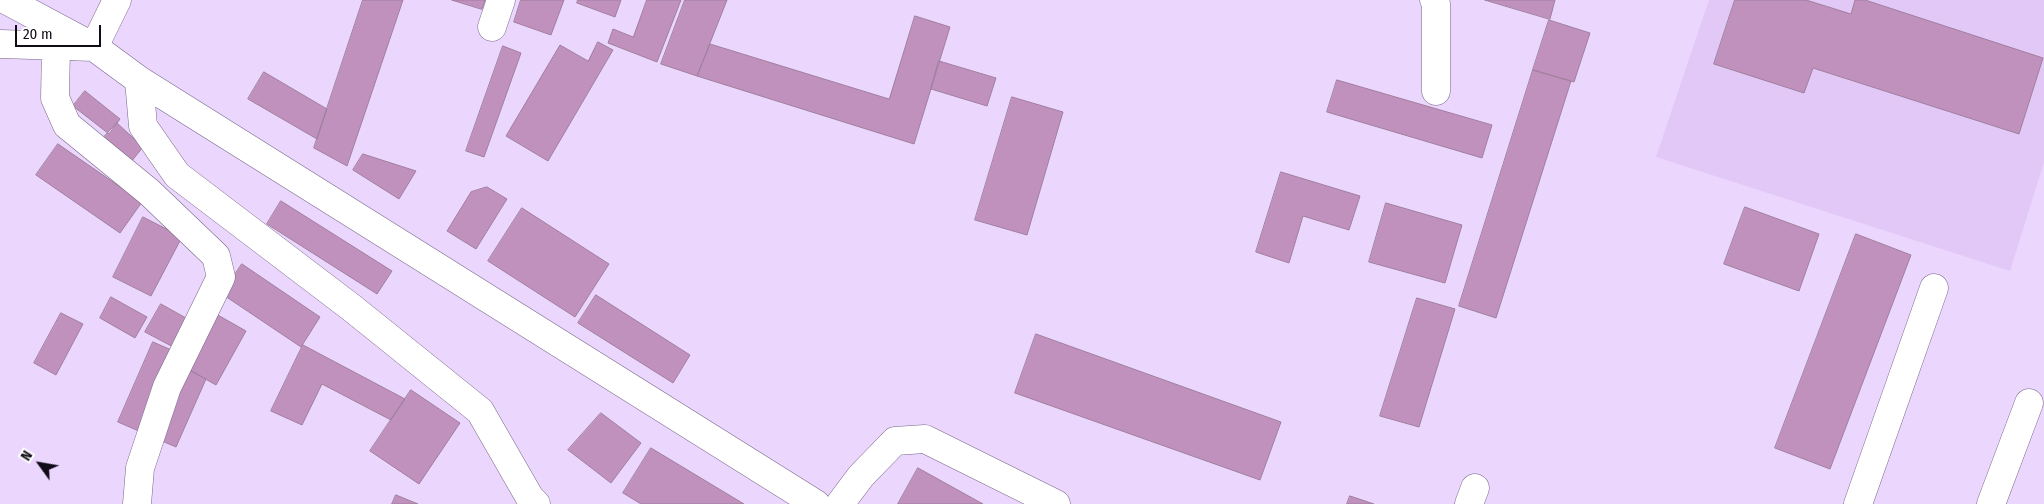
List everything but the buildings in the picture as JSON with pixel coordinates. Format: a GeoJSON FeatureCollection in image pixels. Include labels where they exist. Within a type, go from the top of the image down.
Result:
{"type":"FeatureCollection","features":[{"type":"Feature","properties":{"kind":"street"},"geometry":{"type":"LineString","coordinates":[[6,0],[94,47],[138,80],[816,504]]}},
{"type":"Feature","properties":{"kind":"street"},"geometry":{"type":"LineString","coordinates":[[94,47],[118,0]]}},
{"type":"Feature","properties":{"kind":"street"},"geometry":{"type":"LineString","coordinates":[[492,27],[501,0]]}},
{"type":"Feature","properties":{"kind":"street"},"geometry":{"type":"LineString","coordinates":[[1434,0],[1436,4],[1436,91]]}},
{"type":"Feature","properties":{"kind":"street"},"geometry":{"type":"LineString","coordinates":[[0,44],[94,47]]}},
{"type":"Feature","properties":{"kind":"street"},"geometry":{"type":"LineString","coordinates":[[56,47],[56,98],[67,125],[149,192],[216,256],[221,277],[167,387],[140,468],[137,504]]}},
{"type":"Feature","properties":{"kind":"street"},"geometry":{"type":"LineString","coordinates":[[138,80],[143,126],[176,175],[352,308],[480,411],[530,498],[536,504]]}},
{"type":"Feature","properties":{"kind":"street"},"geometry":{"type":"LineString","coordinates":[[1858,504],[1934,288]]}},
{"type":"Feature","properties":{"kind":"street"},"geometry":{"type":"LineString","coordinates":[[1991,504],[2029,403]]}},
{"type":"Feature","properties":{"kind":"street"},"geometry":{"type":"LineString","coordinates":[[840,504],[861,476],[895,441],[925,439],[1056,504]]}},
{"type":"Feature","properties":{"kind":"shaded area"},"geometry":{"type":"Polygon","coordinates":[[[1709,0],[2044,0],[2044,162],[2010,271],[1656,157],[1709,0]]]}}]}
